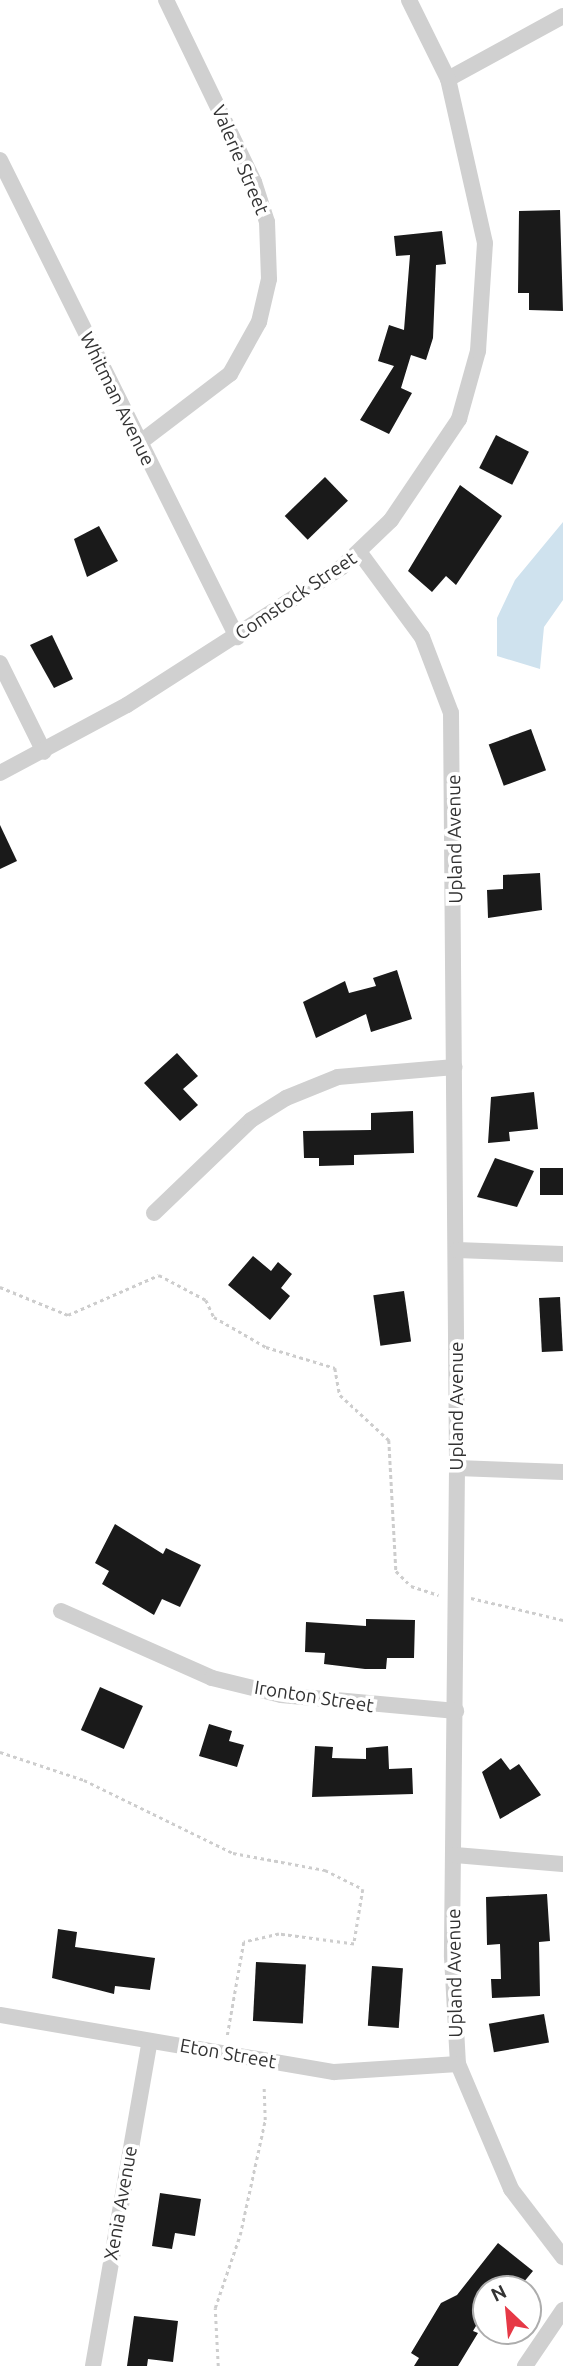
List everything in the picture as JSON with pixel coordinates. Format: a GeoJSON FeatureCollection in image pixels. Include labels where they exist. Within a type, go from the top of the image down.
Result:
{"type":"FeatureCollection","features":[{"type":"Feature","properties":{"kind":"street","name":"Valerie Street"},"geometry":{"type":"LineString","coordinates":[[138,444],[230,374],[259,322],[269,279],[267,222],[254,182],[166,0]]}},
{"type":"Feature","properties":{"kind":"street"},"geometry":{"type":"LineString","coordinates":[[409,0],[448,79],[563,16]]}},
{"type":"Feature","properties":{"kind":"street","name":"Comstock Street"},"geometry":{"type":"LineString","coordinates":[[0,773],[44,752],[237,637],[360,553],[421,480],[459,419],[478,351],[485,243],[448,79]]}},
{"type":"Feature","properties":{"kind":"street","name":"Whitman Avenue"},"geometry":{"type":"LineString","coordinates":[[0,160],[138,444],[237,637]]}},
{"type":"Feature","properties":{"kind":"street","name":"Upland Avenue"},"geometry":{"type":"LineString","coordinates":[[360,553],[422,638],[452,713],[457,1468],[447,1595],[456,1711],[458,2064],[511,2189],[563,2257]]}},
{"type":"Feature","properties":{"kind":"street"},"geometry":{"type":"LineString","coordinates":[[0,663],[44,752]]}},
{"type":"Feature","properties":{"kind":"street"},"geometry":{"type":"LineString","coordinates":[[154,1213],[251,1120],[286,1098],[351,1075],[455,1067]]}},
{"type":"Feature","properties":{"kind":"street"},"geometry":{"type":"LineString","coordinates":[[457,1250],[563,1254]]}},
{"type":"Feature","properties":{"kind":"street"},"geometry":{"type":"LineString","coordinates":[[457,1468],[563,1472]]}},
{"type":"Feature","properties":{"kind":"street","name":"Ironton Street"},"geometry":{"type":"LineString","coordinates":[[61,1611],[212,1678],[281,1695],[456,1711]]}},
{"type":"Feature","properties":{"kind":"street"},"geometry":{"type":"LineString","coordinates":[[455,1855],[563,1864]]}},
{"type":"Feature","properties":{"kind":"street","name":"Eton Street"},"geometry":{"type":"LineString","coordinates":[[0,2015],[334,2072],[458,2064]]}},
{"type":"Feature","properties":{"kind":"street","name":"Xenia Avenue"},"geometry":{"type":"LineString","coordinates":[[93,2366],[149,2040]]}},
{"type":"Feature","properties":{"kind":"street"},"geometry":{"type":"LineString","coordinates":[[524,2366],[563,2310]]}},
{"type":"Feature","properties":{"kind":"path"},"geometry":{"type":"LineString","coordinates":[[0,1287],[68,1315],[134,1281],[159,1275],[206,1300],[214,1317],[266,1347],[335,1368],[340,1395],[389,1440],[396,1571],[411,1586],[563,1620]]}},
{"type":"Feature","properties":{"kind":"path"},"geometry":{"type":"LineString","coordinates":[[0,1752],[84,1780],[233,1853],[326,1870],[363,1889],[355,1944],[279,1934],[244,1942],[226,2040]]}},
{"type":"Feature","properties":{"kind":"path"},"geometry":{"type":"LineString","coordinates":[[218,2366],[215,2308],[240,2235],[265,2120],[264,2085]]}},
{"type":"Feature","properties":{"kind":"water"},"geometry":{"type":"Polygon","coordinates":[[[563,522],[563,600],[544,627],[540,669],[497,656],[497,618],[515,580],[563,522]]]}},
{"type":"Feature","properties":{"kind":"building"},"geometry":{"type":"Polygon","coordinates":[[[560,210],[563,311],[529,310],[529,293],[518,293],[519,211],[560,210]]]}},
{"type":"Feature","properties":{"kind":"building"},"geometry":{"type":"Polygon","coordinates":[[[442,231],[446,264],[436,265],[433,338],[426,360],[411,355],[401,388],[412,393],[389,434],[360,420],[394,366],[378,361],[389,325],[404,330],[410,255],[396,256],[394,236],[442,231]]]}},
{"type":"Feature","properties":{"kind":"building"},"geometry":{"type":"Polygon","coordinates":[[[496,435],[529,452],[512,485],[479,468],[496,435]]]}},
{"type":"Feature","properties":{"kind":"building"},"geometry":{"type":"Polygon","coordinates":[[[325,477],[348,501],[308,540],[285,516],[325,477]]]}},
{"type":"Feature","properties":{"kind":"building"},"geometry":{"type":"Polygon","coordinates":[[[460,485],[502,516],[456,585],[446,576],[432,592],[408,571],[460,485]]]}},
{"type":"Feature","properties":{"kind":"building"},"geometry":{"type":"Polygon","coordinates":[[[99,526],[118,561],[87,577],[74,539],[99,526]]]}},
{"type":"Feature","properties":{"kind":"building"},"geometry":{"type":"Polygon","coordinates":[[[52,635],[73,679],[54,688],[30,645],[52,635]]]}},
{"type":"Feature","properties":{"kind":"building"},"geometry":{"type":"Polygon","coordinates":[[[531,729],[546,770],[504,786],[489,744],[531,729]]]}},
{"type":"Feature","properties":{"kind":"building"},"geometry":{"type":"Polygon","coordinates":[[[0,825],[17,861],[0,869],[0,825]]]}},
{"type":"Feature","properties":{"kind":"building"},"geometry":{"type":"Polygon","coordinates":[[[540,873],[542,910],[488,918],[487,890],[503,889],[503,875],[540,873]]]}},
{"type":"Feature","properties":{"kind":"building"},"geometry":{"type":"Polygon","coordinates":[[[397,970],[412,1019],[371,1032],[366,1014],[316,1038],[303,1002],[345,981],[349,993],[376,986],[373,978],[397,970]]]}},
{"type":"Feature","properties":{"kind":"building"},"geometry":{"type":"Polygon","coordinates":[[[177,1053],[198,1076],[183,1089],[198,1105],[180,1121],[144,1083],[177,1053]]]}},
{"type":"Feature","properties":{"kind":"building"},"geometry":{"type":"Polygon","coordinates":[[[534,1092],[538,1129],[509,1132],[510,1141],[488,1143],[491,1097],[534,1092]]]}},
{"type":"Feature","properties":{"kind":"building"},"geometry":{"type":"Polygon","coordinates":[[[413,1111],[414,1153],[354,1155],[354,1165],[319,1166],[319,1158],[304,1158],[303,1131],[371,1130],[371,1113],[413,1111]]]}},
{"type":"Feature","properties":{"kind":"building"},"geometry":{"type":"Polygon","coordinates":[[[495,1158],[534,1171],[517,1207],[477,1197],[495,1158]]]}},
{"type":"Feature","properties":{"kind":"building"},"geometry":{"type":"Polygon","coordinates":[[[540,1168],[563,1168],[563,1195],[540,1195],[540,1168]]]}},
{"type":"Feature","properties":{"kind":"building"},"geometry":{"type":"Polygon","coordinates":[[[253,1256],[271,1271],[278,1262],[292,1274],[281,1288],[290,1296],[270,1320],[228,1285],[253,1256]]]}},
{"type":"Feature","properties":{"kind":"building"},"geometry":{"type":"Polygon","coordinates":[[[404,1291],[411,1342],[380,1346],[373,1295],[404,1291]]]}},
{"type":"Feature","properties":{"kind":"building"},"geometry":{"type":"Polygon","coordinates":[[[560,1297],[563,1351],[542,1352],[539,1298],[560,1297]]]}},
{"type":"Feature","properties":{"kind":"building"},"geometry":{"type":"Polygon","coordinates":[[[115,1524],[163,1554],[166,1548],[201,1565],[180,1607],[162,1599],[154,1615],[102,1584],[109,1571],[95,1563],[115,1524]]]}},
{"type":"Feature","properties":{"kind":"building"},"geometry":{"type":"Polygon","coordinates":[[[366,1619],[415,1620],[414,1658],[387,1658],[386,1669],[365,1669],[324,1664],[325,1653],[305,1652],[306,1622],[366,1626],[366,1619]]]}},
{"type":"Feature","properties":{"kind":"building"},"geometry":{"type":"Polygon","coordinates":[[[100,1687],[143,1706],[124,1749],[81,1730],[100,1687]]]}},
{"type":"Feature","properties":{"kind":"building"},"geometry":{"type":"Polygon","coordinates":[[[209,1724],[232,1731],[229,1741],[244,1745],[237,1767],[199,1756],[209,1724]]]}},
{"type":"Feature","properties":{"kind":"building"},"geometry":{"type":"Polygon","coordinates":[[[315,1746],[333,1747],[332,1758],[366,1759],[366,1748],[388,1746],[389,1769],[412,1768],[413,1794],[312,1797],[315,1746]]]}},
{"type":"Feature","properties":{"kind":"building"},"geometry":{"type":"Polygon","coordinates":[[[501,1758],[510,1770],[519,1764],[541,1795],[500,1819],[482,1772],[501,1758]]]}},
{"type":"Feature","properties":{"kind":"building"},"geometry":{"type":"Polygon","coordinates":[[[547,1894],[550,1941],[539,1942],[540,1996],[492,1998],[491,1979],[501,1979],[500,1944],[487,1945],[486,1897],[547,1894]]]}},
{"type":"Feature","properties":{"kind":"building"},"geometry":{"type":"Polygon","coordinates":[[[58,1929],[77,1932],[75,1947],[155,1958],[150,1990],[115,1986],[114,1994],[52,1978],[58,1929]]]}},
{"type":"Feature","properties":{"kind":"building"},"geometry":{"type":"Polygon","coordinates":[[[256,1962],[306,1965],[303,2024],[253,2021],[256,1962]]]}},
{"type":"Feature","properties":{"kind":"building"},"geometry":{"type":"Polygon","coordinates":[[[372,1966],[403,1968],[399,2028],[368,2026],[372,1966]]]}},
{"type":"Feature","properties":{"kind":"building"},"geometry":{"type":"Polygon","coordinates":[[[544,2014],[549,2043],[494,2052],[489,2024],[544,2014]]]}},
{"type":"Feature","properties":{"kind":"building"},"geometry":{"type":"Polygon","coordinates":[[[160,2193],[201,2199],[195,2236],[175,2233],[172,2249],[152,2246],[160,2193]]]}},
{"type":"Feature","properties":{"kind":"building"},"geometry":{"type":"Polygon","coordinates":[[[498,2243],[533,2271],[530,2275],[473,2275],[498,2243]]]}},
{"type":"Feature","properties":{"kind":"building"},"geometry":{"type":"Polygon","coordinates":[[[472,2276],[472,2343],[458,2366],[414,2366],[419,2358],[411,2353],[441,2303],[457,2295],[472,2276]]]}},
{"type":"Feature","properties":{"kind":"building"},"geometry":{"type":"Polygon","coordinates":[[[134,2316],[178,2321],[173,2362],[148,2359],[147,2366],[127,2366],[134,2316]]]}}]}
